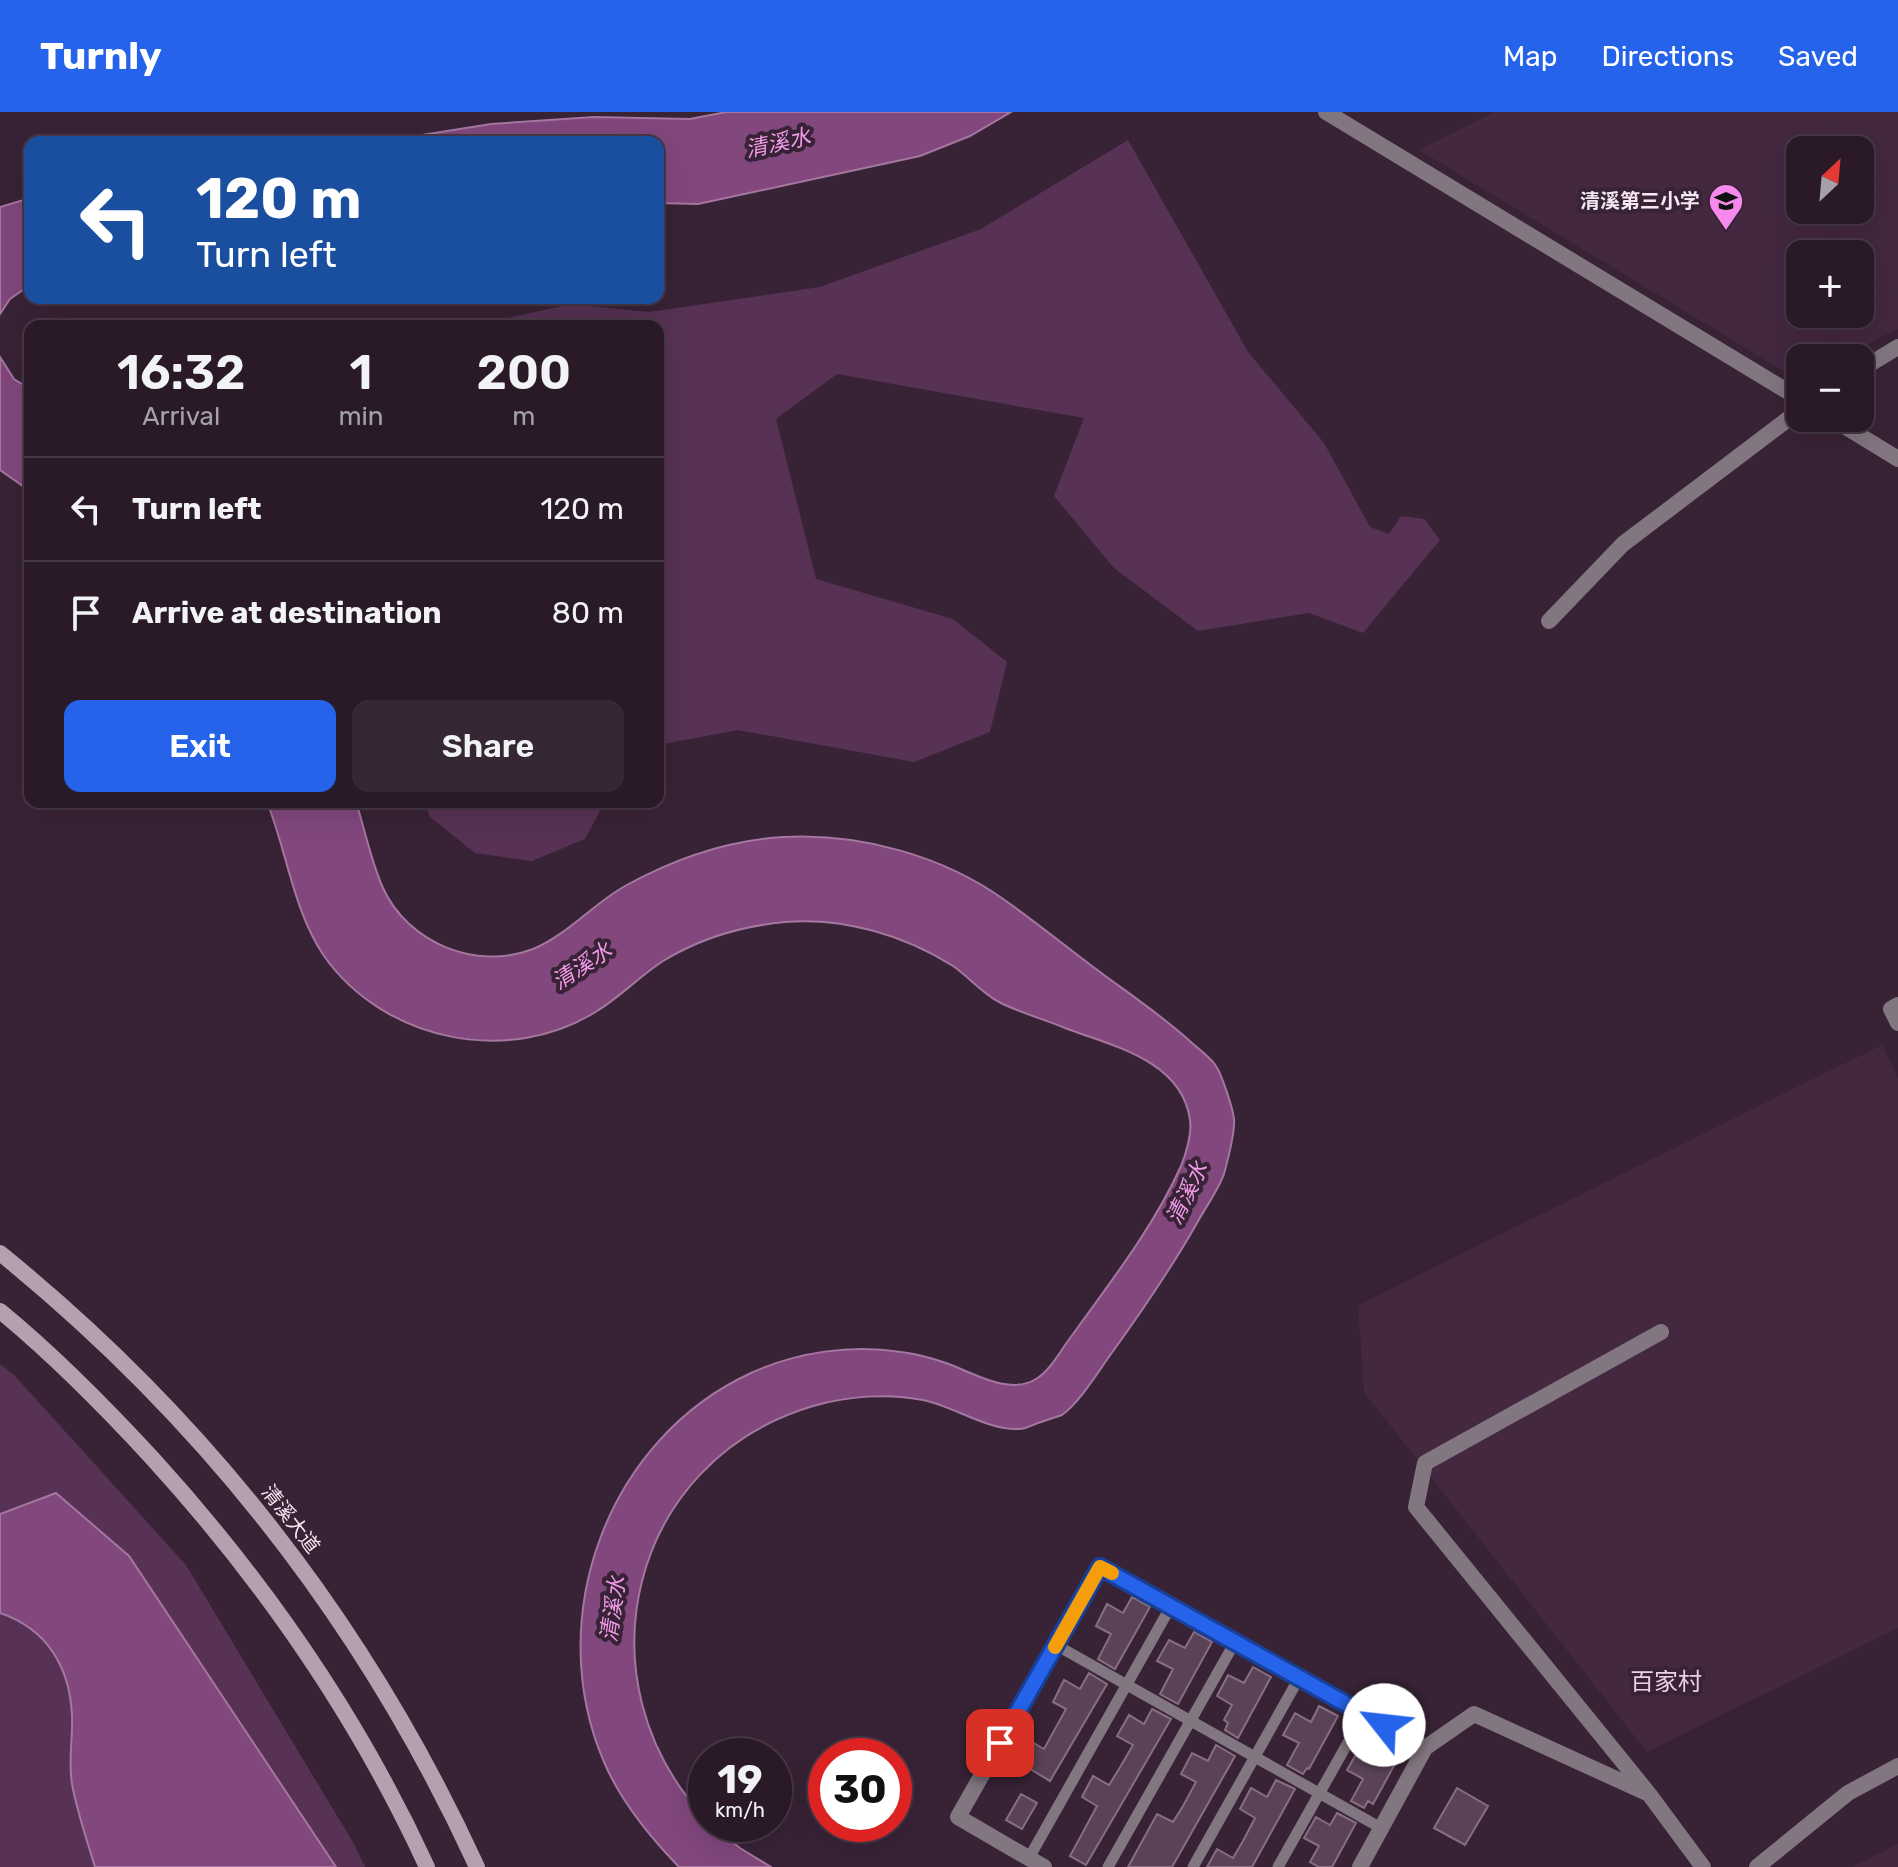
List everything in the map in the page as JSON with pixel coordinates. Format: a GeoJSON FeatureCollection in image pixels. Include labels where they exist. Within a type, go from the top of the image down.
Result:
{"type":"FeatureCollection","features":[{"type":"Feature","properties":{"kind":"main road","name":"清溪大道"},"geometry":{"type":"LineString","coordinates":[[0,1253],[59,1301],[152,1391],[241,1489],[318,1587],[393,1705],[452,1813],[477,1867]]}},
{"type":"Feature","properties":{"kind":"main road"},"geometry":{"type":"LineString","coordinates":[[0,1311],[119,1422],[206,1518],[281,1614],[354,1728],[427,1867]]}},
{"type":"Feature","properties":{"kind":"street"},"geometry":{"type":"LineString","coordinates":[[1326,112],[1786,391]]}},
{"type":"Feature","properties":{"kind":"street"},"geometry":{"type":"LineString","coordinates":[[1874,362],[1898,347]]}},
{"type":"Feature","properties":{"kind":"street"},"geometry":{"type":"LineString","coordinates":[[1549,621],[1623,544],[1786,421]]}},
{"type":"Feature","properties":{"kind":"street"},"geometry":{"type":"LineString","coordinates":[[1854,432],[1898,459]]}},
{"type":"Feature","properties":{"kind":"street"},"geometry":{"type":"LineString","coordinates":[[1661,1332],[1425,1463],[1416,1507],[1649,1794],[1703,1867]]}},
{"type":"Feature","properties":{"kind":"street"},"geometry":{"type":"LineString","coordinates":[[1036,1863],[958,1817],[1100,1567],[1425,1748]]}},
{"type":"Feature","properties":{"kind":"street"},"geometry":{"type":"LineString","coordinates":[[1360,1867],[1425,1748],[1474,1714],[1649,1794]]}},
{"type":"Feature","properties":{"kind":"street"},"geometry":{"type":"LineString","coordinates":[[1757,1867],[1848,1793],[1898,1766]]}},
{"type":"Feature","properties":{"kind":"lane"},"geometry":{"type":"LineString","coordinates":[[1036,1863],[1171,1606]]}},
{"type":"Feature","properties":{"kind":"lane"},"geometry":{"type":"LineString","coordinates":[[1108,1867],[1235,1642]]}},
{"type":"Feature","properties":{"kind":"lane"},"geometry":{"type":"LineString","coordinates":[[1056,1645],[1381,1828]]}},
{"type":"Feature","properties":{"kind":"lane"},"geometry":{"type":"LineString","coordinates":[[1193,1867],[1299,1678]]}},
{"type":"Feature","properties":{"kind":"lane"},"geometry":{"type":"LineString","coordinates":[[1278,1867],[1364,1714]]}},
{"type":"Feature","properties":{"kind":"shaded area","name":"清溪第三小学"},"geometry":{"type":"Polygon","coordinates":[[[1495,112],[1898,112],[1898,329],[1867,344],[1786,344],[1786,372],[1419,150],[1495,112]]]}},
{"type":"Feature","properties":{"kind":"shaded area"},"geometry":{"type":"Polygon","coordinates":[[[1128,140],[1248,352],[1324,443],[1370,527],[1389,534],[1401,516],[1424,519],[1440,540],[1363,633],[1309,613],[1198,631],[1114,568],[1054,496],[1084,418],[837,374],[776,419],[816,579],[953,619],[1007,662],[990,732],[914,762],[738,730],[664,744],[664,320],[499,320],[571,304],[649,312],[820,287],[981,229],[1128,140]]]}},
{"type":"Feature","properties":{"kind":"shaded area"},"geometry":{"type":"Polygon","coordinates":[[[426,808],[602,808],[585,839],[532,861],[475,853],[430,817],[426,808]]]}},
{"type":"Feature","properties":{"kind":"shaded area"},"geometry":{"type":"Polygon","coordinates":[[[1882,1045],[1898,1078],[1898,1628],[1647,1752],[1364,1392],[1358,1305],[1882,1045]]]}},
{"type":"Feature","properties":{"kind":"shaded area"},"geometry":{"type":"Polygon","coordinates":[[[0,1364],[15,1376],[186,1565],[365,1867],[0,1867],[0,1364]]]}},
{"type":"Feature","properties":{"kind":"shaded area"},"geometry":{"type":"Polygon","coordinates":[[[1898,1844],[1898,1867],[1852,1867],[1898,1844]]]}},
{"type":"Feature","properties":{"kind":"water","name":"清溪水"},"geometry":{"type":"Polygon","coordinates":[[[726,112],[1011,112],[970,136],[920,156],[698,204],[664,203],[664,136],[416,136],[491,124],[594,117],[690,119],[726,112]]]}},
{"type":"Feature","properties":{"kind":"water"},"geometry":{"type":"Polygon","coordinates":[[[24,200],[24,289],[10,299],[0,314],[0,207],[24,200]]]}},
{"type":"Feature","properties":{"kind":"water"},"geometry":{"type":"Polygon","coordinates":[[[0,357],[14,379],[24,385],[24,487],[0,470],[0,357]]]}},
{"type":"Feature","properties":{"kind":"water","name":"清溪水"},"geometry":{"type":"Polygon","coordinates":[[[269,808],[358,808],[383,888],[409,924],[446,947],[467,954],[489,956],[511,955],[533,949],[557,936],[625,886],[682,859],[722,847],[784,837],[842,839],[872,844],[929,860],[982,885],[1171,1025],[1208,1057],[1218,1070],[1234,1119],[1224,1174],[1145,1306],[1088,1386],[1062,1415],[1028,1427],[1007,1429],[935,1403],[910,1398],[868,1397],[813,1406],[750,1434],[700,1475],[664,1525],[642,1582],[634,1643],[642,1705],[666,1764],[688,1794],[688,1842],[732,1842],[771,1867],[679,1867],[637,1818],[604,1762],[587,1707],[581,1650],[585,1593],[600,1538],[625,1487],[659,1441],[701,1403],[751,1373],[805,1355],[844,1350],[882,1350],[930,1358],[1003,1384],[1025,1384],[1036,1379],[1051,1364],[1117,1273],[1170,1188],[1183,1161],[1189,1137],[1190,1120],[1184,1100],[1174,1083],[1142,1058],[999,1002],[953,966],[914,945],[872,930],[829,922],[769,924],[706,940],[663,961],[597,1011],[562,1028],[526,1038],[488,1041],[450,1036],[414,1026],[380,1008],[349,985],[313,938],[269,808]]]}},
{"type":"Feature","properties":{"kind":"water"},"geometry":{"type":"Polygon","coordinates":[[[56,1493],[129,1556],[336,1867],[95,1867],[72,1784],[72,1716],[67,1681],[53,1652],[43,1640],[17,1620],[0,1613],[0,1514],[56,1493]]]}},
{"type":"Feature","properties":{"kind":"building"},"geometry":{"type":"Polygon","coordinates":[[[1132,1597],[1150,1607],[1115,1669],[1098,1659],[1111,1634],[1096,1626],[1107,1604],[1123,1613],[1132,1597]]]}},
{"type":"Feature","properties":{"kind":"building"},"geometry":{"type":"Polygon","coordinates":[[[1194,1632],[1212,1642],[1178,1704],[1160,1694],[1173,1669],[1157,1661],[1169,1640],[1185,1648],[1194,1632]]]}},
{"type":"Feature","properties":{"kind":"building"},"geometry":{"type":"Polygon","coordinates":[[[1253,1667],[1271,1677],[1238,1738],[1225,1730],[1228,1723],[1224,1720],[1232,1705],[1217,1696],[1228,1675],[1244,1683],[1253,1667]]]}},
{"type":"Feature","properties":{"kind":"building"},"geometry":{"type":"Polygon","coordinates":[[[1089,1673],[1107,1684],[1050,1781],[1017,1761],[1028,1740],[1044,1749],[1066,1709],[1053,1702],[1064,1680],[1080,1689],[1089,1673]]]}},
{"type":"Feature","properties":{"kind":"building"},"geometry":{"type":"Polygon","coordinates":[[[1319,1706],[1338,1716],[1309,1769],[1303,1774],[1287,1765],[1299,1743],[1283,1735],[1295,1713],[1311,1722],[1319,1706]]]}},
{"type":"Feature","properties":{"kind":"building"},"geometry":{"type":"Polygon","coordinates":[[[1152,1709],[1171,1719],[1086,1865],[1070,1856],[1097,1806],[1082,1797],[1093,1776],[1109,1785],[1133,1745],[1117,1736],[1129,1715],[1144,1724],[1152,1709]]]}},
{"type":"Feature","properties":{"kind":"building"},"geometry":{"type":"Polygon","coordinates":[[[1383,1741],[1402,1751],[1373,1804],[1368,1801],[1364,1808],[1351,1801],[1363,1779],[1347,1770],[1359,1749],[1374,1757],[1383,1741]]]}},
{"type":"Feature","properties":{"kind":"building"},"geometry":{"type":"Polygon","coordinates":[[[1216,1745],[1235,1756],[1172,1867],[1128,1867],[1157,1814],[1173,1822],[1183,1806],[1196,1782],[1181,1774],[1192,1753],[1208,1761],[1216,1745]]]}},
{"type":"Feature","properties":{"kind":"building"},"geometry":{"type":"Polygon","coordinates":[[[1276,1780],[1295,1789],[1252,1867],[1207,1867],[1217,1849],[1233,1858],[1255,1818],[1240,1809],[1251,1788],[1267,1797],[1276,1780]]]}},
{"type":"Feature","properties":{"kind":"building"},"geometry":{"type":"Polygon","coordinates":[[[1457,1788],[1488,1806],[1465,1845],[1434,1828],[1457,1788]]]}},
{"type":"Feature","properties":{"kind":"building"},"geometry":{"type":"Polygon","coordinates":[[[1021,1794],[1037,1803],[1022,1829],[1006,1820],[1021,1794]]]}},
{"type":"Feature","properties":{"kind":"building"},"geometry":{"type":"Polygon","coordinates":[[[1337,1813],[1356,1823],[1332,1867],[1319,1867],[1310,1862],[1319,1846],[1304,1838],[1316,1817],[1330,1825],[1337,1813]]]}},
{"type":"Feature","properties":{"kind":"slow traffic"},"geometry":{"type":"LineString","coordinates":[[1055,1647],[1100,1567],[1112,1573]]}},
{"type":"Feature","properties":{"kind":"place","name":"清溪第三小学"},"geometry":{"type":"Point","coordinates":[1726,232]}},
{"type":"Feature","properties":{"kind":"district","name":"百家村"},"geometry":{"type":"Point","coordinates":[1666,1682]}},
{"type":"Feature","properties":{"kind":"route"},"geometry":{"type":"LineString","coordinates":[[1000,1743],[1100,1567],[1384,1725]]}}]}
